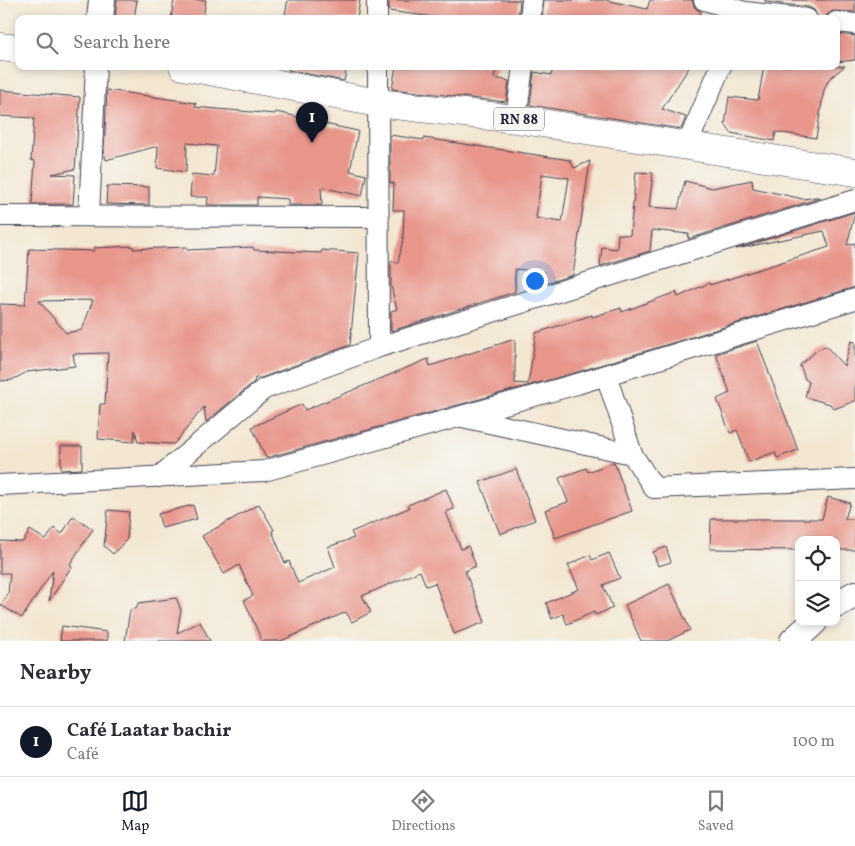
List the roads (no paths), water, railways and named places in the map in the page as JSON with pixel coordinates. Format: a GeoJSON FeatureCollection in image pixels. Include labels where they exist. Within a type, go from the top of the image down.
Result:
{"type":"FeatureCollection","features":[{"type":"Feature","properties":{"kind":"main road"},"geometry":{"type":"LineString","coordinates":[[0,47],[15,48]]}},
{"type":"Feature","properties":{"kind":"main road","name":"RN 88"},"geometry":{"type":"LineString","coordinates":[[204,70],[378,103],[516,119],[855,172]]}},
{"type":"Feature","properties":{"kind":"street"},"geometry":{"type":"LineString","coordinates":[[100,15],[102,0]]}},
{"type":"Feature","properties":{"kind":"street"},"geometry":{"type":"LineString","coordinates":[[377,0],[377,15]]}},
{"type":"Feature","properties":{"kind":"street"},"geometry":{"type":"LineString","coordinates":[[530,15],[532,0]]}},
{"type":"Feature","properties":{"kind":"street"},"geometry":{"type":"LineString","coordinates":[[704,0],[745,10],[779,15]]}},
{"type":"Feature","properties":{"kind":"street"},"geometry":{"type":"LineString","coordinates":[[840,22],[855,24]]}},
{"type":"Feature","properties":{"kind":"street"},"geometry":{"type":"LineString","coordinates":[[89,216],[96,70]]}},
{"type":"Feature","properties":{"kind":"street"},"geometry":{"type":"LineString","coordinates":[[378,70],[379,347]]}},
{"type":"Feature","properties":{"kind":"street"},"geometry":{"type":"LineString","coordinates":[[516,119],[522,70]]}},
{"type":"Feature","properties":{"kind":"street"},"geometry":{"type":"LineString","coordinates":[[687,145],[719,70]]}},
{"type":"Feature","properties":{"kind":"street"},"geometry":{"type":"LineString","coordinates":[[159,477],[264,390],[379,347],[855,200]]}},
{"type":"Feature","properties":{"kind":"street"},"geometry":{"type":"LineString","coordinates":[[0,216],[379,218]]}},
{"type":"Feature","properties":{"kind":"street"},"geometry":{"type":"LineString","coordinates":[[0,485],[264,471],[606,375],[855,299]]}},
{"type":"Feature","properties":{"kind":"street"},"geometry":{"type":"LineString","coordinates":[[606,375],[632,454],[654,488],[855,479]]}},
{"type":"Feature","properties":{"kind":"street"},"geometry":{"type":"LineString","coordinates":[[460,416],[632,454]]}},
{"type":"Feature","properties":{"kind":"street"},"geometry":{"type":"LineString","coordinates":[[840,603],[855,594]]}},
{"type":"Feature","properties":{"kind":"street"},"geometry":{"type":"LineString","coordinates":[[793,641],[810,626]]}},
{"type":"Feature","properties":{"kind":"place","name":"Café Laatar bachir"},"geometry":{"type":"Point","coordinates":[312,143]}}]}
